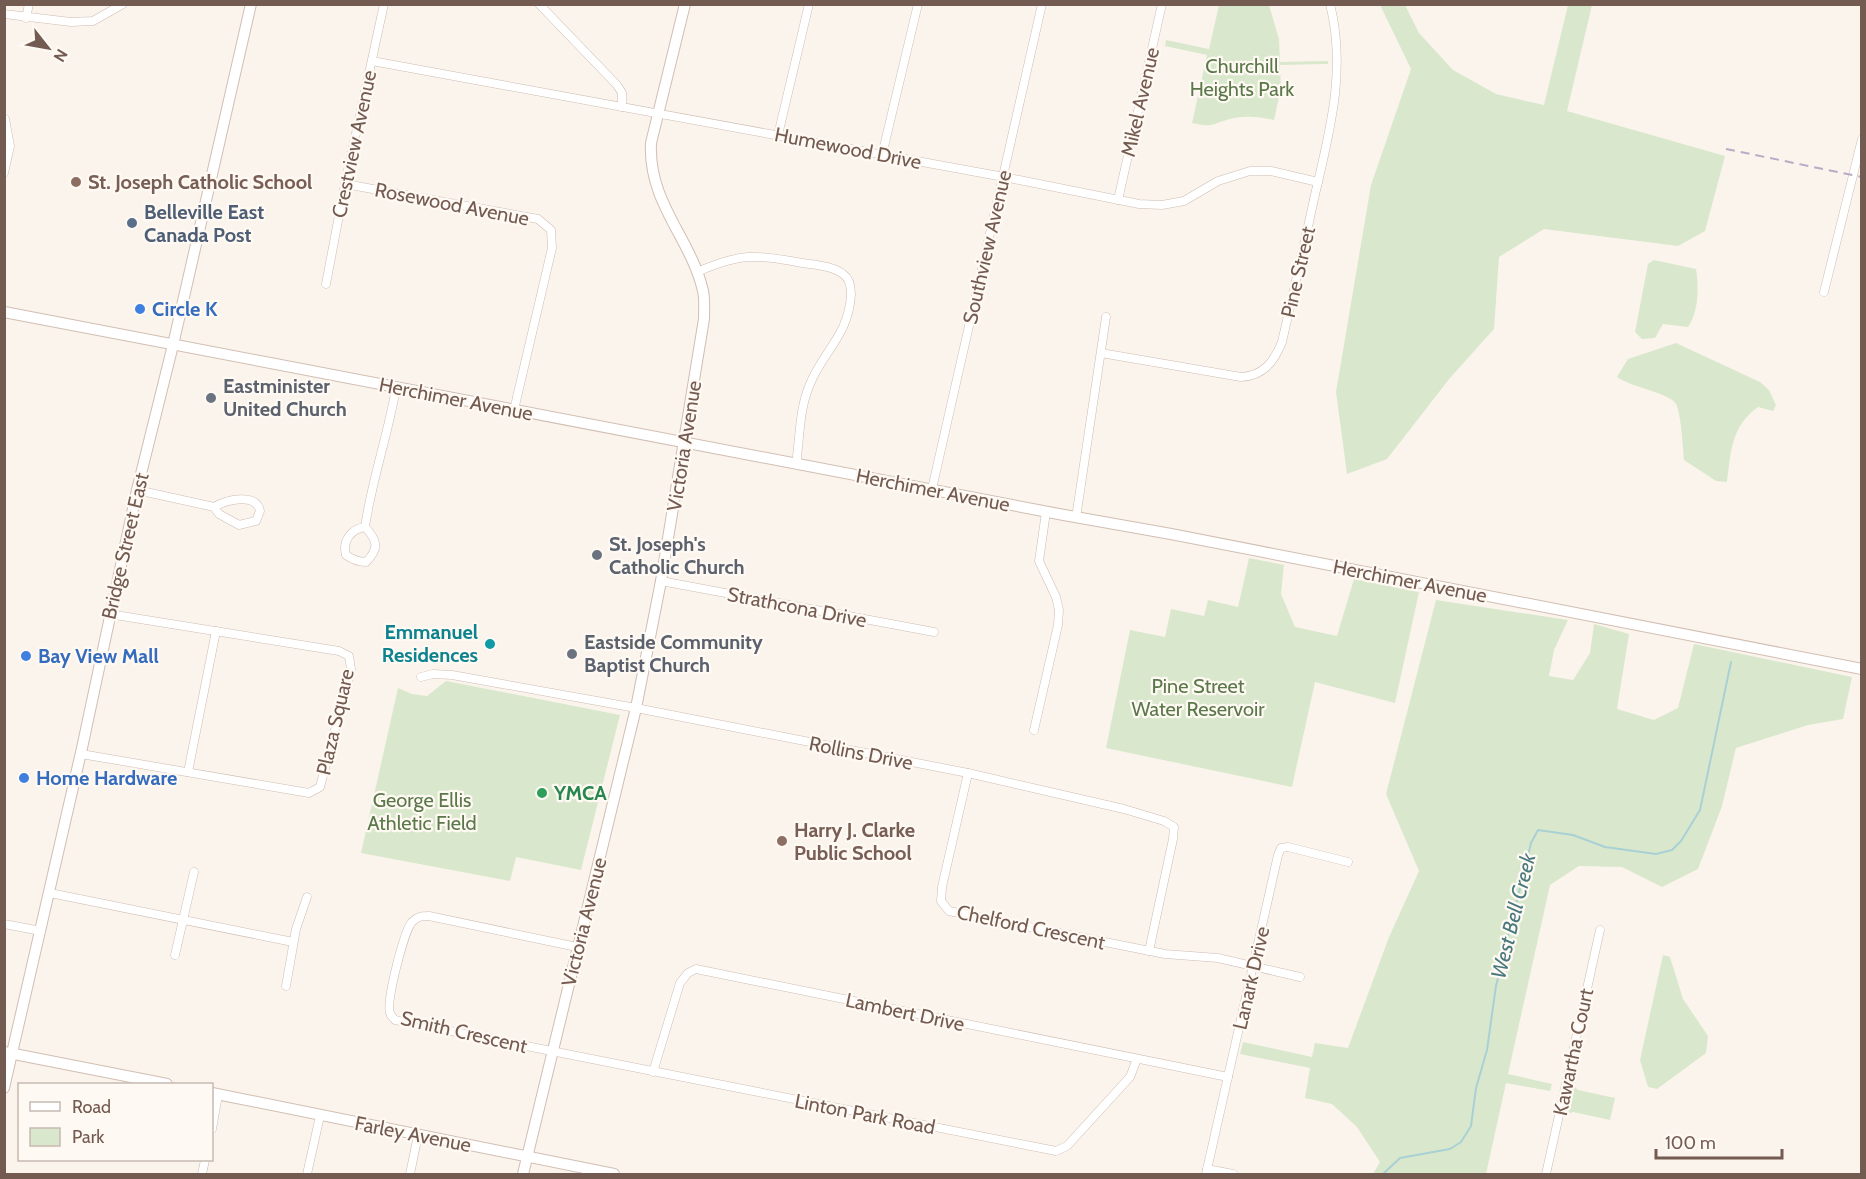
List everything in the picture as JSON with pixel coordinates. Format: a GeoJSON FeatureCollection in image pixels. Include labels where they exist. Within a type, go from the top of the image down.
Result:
{"type":"FeatureCollection","features":[{"type":"Feature","properties":{"kind":"street"},"geometry":{"type":"LineString","coordinates":[[26,18],[29,4]]}},
{"type":"Feature","properties":{"kind":"street"},"geometry":{"type":"LineString","coordinates":[[4,14],[71,22],[93,21],[123,4]]}},
{"type":"Feature","properties":{"kind":"street","name":"Bridge Street East"},"geometry":{"type":"LineString","coordinates":[[4,1088],[8,1052],[50,893],[137,490],[173,345],[251,4]]}},
{"type":"Feature","properties":{"kind":"street","name":"Crestview Avenue"},"geometry":{"type":"LineString","coordinates":[[326,284],[384,4]]}},
{"type":"Feature","properties":{"kind":"street"},"geometry":{"type":"LineString","coordinates":[[539,4],[617,85],[622,93],[622,107]]}},
{"type":"Feature","properties":{"kind":"street","name":"Victoria Avenue"},"geometry":{"type":"LineString","coordinates":[[523,1174],[636,708],[661,581],[704,319],[703,292],[697,273],[657,189],[651,156],[651,143],[685,4]]}},
{"type":"Feature","properties":{"kind":"street"},"geometry":{"type":"LineString","coordinates":[[778,135],[809,4]]}},
{"type":"Feature","properties":{"kind":"street"},"geometry":{"type":"LineString","coordinates":[[882,155],[918,4]]}},
{"type":"Feature","properties":{"kind":"street","name":"Southview Avenue"},"geometry":{"type":"LineString","coordinates":[[932,489],[1042,4]]}},
{"type":"Feature","properties":{"kind":"street","name":"Mikel Avenue"},"geometry":{"type":"LineString","coordinates":[[1118,200],[1162,4]]}},
{"type":"Feature","properties":{"kind":"street","name":"Pine Street"},"geometry":{"type":"LineString","coordinates":[[1101,353],[1241,377],[1250,376],[1266,368],[1278,352],[1337,93],[1337,47],[1330,4]]}},
{"type":"Feature","properties":{"kind":"street","name":"Humewood Drive"},"geometry":{"type":"LineString","coordinates":[[372,61],[1150,206],[1175,203],[1218,181],[1250,171],[1271,171],[1318,182]]}},
{"type":"Feature","properties":{"kind":"street"},"geometry":{"type":"LineString","coordinates":[[4,174],[10,146],[5,119]]}},
{"type":"Feature","properties":{"kind":"street"},"geometry":{"type":"LineString","coordinates":[[1824,292],[1862,139]]}},
{"type":"Feature","properties":{"kind":"street","name":"Rosewood Avenue"},"geometry":{"type":"LineString","coordinates":[[345,184],[538,219],[551,230],[552,248],[514,410]]}},
{"type":"Feature","properties":{"kind":"street"},"geometry":{"type":"LineString","coordinates":[[697,273],[724,260],[742,256],[764,256],[827,267],[844,274],[851,287],[850,307],[845,327],[810,383],[803,403],[796,456],[798,464]]}},
{"type":"Feature","properties":{"kind":"street","name":"Herchimer Avenue"},"geometry":{"type":"LineString","coordinates":[[4,312],[1076,518],[1171,534],[1862,669]]}},
{"type":"Feature","properties":{"kind":"street"},"geometry":{"type":"LineString","coordinates":[[1076,518],[1106,317]]}},
{"type":"Feature","properties":{"kind":"street"},"geometry":{"type":"LineString","coordinates":[[365,526],[352,533],[346,542],[346,555],[360,562],[366,562],[375,554],[373,536],[365,526],[369,496],[391,416],[396,388]]}},
{"type":"Feature","properties":{"kind":"street"},"geometry":{"type":"LineString","coordinates":[[137,490],[214,507],[240,499],[250,500],[256,502],[260,511],[256,521],[239,525],[224,517],[214,507]]}},
{"type":"Feature","properties":{"kind":"street"},"geometry":{"type":"LineString","coordinates":[[1035,730],[1058,626],[1059,610],[1056,597],[1039,561],[1046,512]]}},
{"type":"Feature","properties":{"kind":"street","name":"Strathcona Drive"},"geometry":{"type":"LineString","coordinates":[[661,581],[934,632]]}},
{"type":"Feature","properties":{"kind":"street","name":"Plaza Square"},"geometry":{"type":"LineString","coordinates":[[81,754],[309,793],[316,791],[320,787],[351,669],[349,656],[339,651],[109,614]]}},
{"type":"Feature","properties":{"kind":"street"},"geometry":{"type":"LineString","coordinates":[[188,772],[216,631]]}},
{"type":"Feature","properties":{"kind":"street","name":"Rollins Drive"},"geometry":{"type":"LineString","coordinates":[[421,677],[433,674],[452,675],[636,708],[968,773],[1124,809],[1164,821],[1174,827],[1173,840],[1149,951]]}},
{"type":"Feature","properties":{"kind":"street","name":"Chelford Crescent"},"geometry":{"type":"LineString","coordinates":[[968,773],[942,887],[941,901],[949,911],[1149,951],[1179,956],[1218,958],[1300,977]]}},
{"type":"Feature","properties":{"kind":"street","name":"Lanark Drive"},"geometry":{"type":"LineString","coordinates":[[1206,1172],[1281,848],[1348,862]]}},
{"type":"Feature","properties":{"kind":"street"},"geometry":{"type":"LineString","coordinates":[[175,955],[194,872]]}},
{"type":"Feature","properties":{"kind":"street"},"geometry":{"type":"LineString","coordinates":[[50,893],[293,942]]}},
{"type":"Feature","properties":{"kind":"street"},"geometry":{"type":"LineString","coordinates":[[286,986],[293,942],[307,897]]}},
{"type":"Feature","properties":{"kind":"street","name":"Smith Crescent"},"geometry":{"type":"LineString","coordinates":[[552,1052],[395,1020],[390,1015],[389,1005],[398,961],[411,923],[419,916],[429,916],[577,947]]}},
{"type":"Feature","properties":{"kind":"street"},"geometry":{"type":"LineString","coordinates":[[4,924],[40,932]]}},
{"type":"Feature","properties":{"kind":"street","name":"Kawartha Court"},"geometry":{"type":"LineString","coordinates":[[1546,1174],[1600,930]]}},
{"type":"Feature","properties":{"kind":"street","name":"Lambert Drive"},"geometry":{"type":"LineString","coordinates":[[653,1072],[680,983],[688,973],[696,969],[1228,1077]]}},
{"type":"Feature","properties":{"kind":"street"},"geometry":{"type":"LineString","coordinates":[[8,1052],[162,1083]]}},
{"type":"Feature","properties":{"kind":"street","name":"Linton Park Road"},"geometry":{"type":"LineString","coordinates":[[552,1052],[1056,1151],[1066,1146],[1130,1077],[1137,1059]]}},
{"type":"Feature","properties":{"kind":"street"},"geometry":{"type":"LineString","coordinates":[[213,1117],[215,1094]]}},
{"type":"Feature","properties":{"kind":"street","name":"Farley Avenue"},"geometry":{"type":"LineString","coordinates":[[215,1094],[614,1174]]}},
{"type":"Feature","properties":{"kind":"street"},"geometry":{"type":"LineString","coordinates":[[307,1174],[320,1116]]}},
{"type":"Feature","properties":{"kind":"street"},"geometry":{"type":"LineString","coordinates":[[410,1174],[418,1135]]}},
{"type":"Feature","properties":{"kind":"street"},"geometry":{"type":"LineString","coordinates":[[1206,1172],[1233,1174]]}},
{"type":"Feature","properties":{"kind":"green space","name":"Churchill Heights Park"},"geometry":{"type":"Polygon","coordinates":[[[1219,5],[1269,5],[1279,39],[1280,62],[1328,61],[1328,64],[1280,65],[1281,88],[1274,120],[1247,117],[1209,125],[1192,123],[1207,55],[1165,46],[1166,40],[1209,49],[1219,5]]]}},
{"type":"Feature","properties":{"kind":"green space"},"geometry":{"type":"Polygon","coordinates":[[[1380,5],[1405,5],[1419,33],[1453,70],[1496,94],[1544,105],[1568,5],[1592,5],[1567,111],[1725,156],[1705,231],[1678,246],[1544,229],[1499,257],[1494,329],[1450,378],[1387,459],[1347,474],[1336,392],[1371,185],[1411,69],[1380,5]]]}},
{"type":"Feature","properties":{"kind":"green space"},"geometry":{"type":"Polygon","coordinates":[[[1654,260],[1696,269],[1698,291],[1696,306],[1688,327],[1663,324],[1655,338],[1642,339],[1635,332],[1648,264],[1654,260]]]}},
{"type":"Feature","properties":{"kind":"green space"},"geometry":{"type":"Polygon","coordinates":[[[1676,343],[1760,382],[1769,390],[1776,405],[1773,411],[1758,407],[1742,423],[1734,440],[1727,482],[1716,481],[1684,460],[1679,415],[1676,404],[1672,400],[1617,377],[1628,359],[1676,343]]]}},
{"type":"Feature","properties":{"kind":"green space","name":"Pine Street Water Reservoir"},"geometry":{"type":"Polygon","coordinates":[[[1249,558],[1284,565],[1281,594],[1295,627],[1337,636],[1354,579],[1419,592],[1395,703],[1315,682],[1292,787],[1106,748],[1130,630],[1165,637],[1171,609],[1204,616],[1208,600],[1238,607],[1249,558]]]}},
{"type":"Feature","properties":{"kind":"green space"},"geometry":{"type":"Polygon","coordinates":[[[1436,600],[1568,620],[1554,650],[1549,676],[1573,680],[1590,653],[1594,624],[1629,634],[1617,709],[1654,720],[1678,708],[1694,644],[1852,677],[1843,719],[1808,725],[1736,748],[1722,806],[1698,869],[1662,887],[1622,867],[1579,866],[1550,885],[1508,1074],[1552,1084],[1550,1091],[1506,1083],[1486,1174],[1373,1174],[1380,1162],[1357,1127],[1332,1104],[1305,1098],[1310,1068],[1240,1054],[1243,1042],[1312,1057],[1315,1043],[1348,1048],[1389,937],[1419,871],[1386,794],[1436,600]]]}},
{"type":"Feature","properties":{"kind":"green space","name":"George Ellis Athletic Field"},"geometry":{"type":"Polygon","coordinates":[[[446,681],[620,715],[581,870],[516,857],[510,881],[361,853],[398,688],[412,694],[427,696],[446,681]]]}},
{"type":"Feature","properties":{"kind":"green space"},"geometry":{"type":"Polygon","coordinates":[[[1663,955],[1670,957],[1683,999],[1708,1036],[1706,1053],[1657,1089],[1648,1087],[1640,1060],[1663,955]]]}},
{"type":"Feature","properties":{"kind":"green space"},"geometry":{"type":"Polygon","coordinates":[[[1572,1084],[1578,1090],[1615,1098],[1610,1120],[1573,1112],[1565,1115],[1572,1084]]]}},
{"type":"Feature","properties":{"kind":"waterway","name":"West Bell Creek"},"geometry":{"type":"LineString","coordinates":[[1383,1174],[1400,1158],[1450,1149],[1461,1142],[1471,1126],[1476,1088],[1487,1050],[1496,986],[1531,843],[1538,830],[1573,835],[1605,847],[1656,854],[1672,850],[1681,841],[1700,810],[1731,662]]}},
{"type":"Feature","properties":{"kind":"railway"},"geometry":{"type":"LineString","coordinates":[[1726,149],[1862,177]]}},
{"type":"Feature","properties":{"kind":"place","name":"St. Joseph Catholic School"},"geometry":{"type":"Point","coordinates":[76,182]}},
{"type":"Feature","properties":{"kind":"place","name":"Belleville East Canada Post"},"geometry":{"type":"Point","coordinates":[132,223]}},
{"type":"Feature","properties":{"kind":"place","name":"Circle K"},"geometry":{"type":"Point","coordinates":[140,309]}},
{"type":"Feature","properties":{"kind":"place","name":"Eastminister United Church"},"geometry":{"type":"Point","coordinates":[211,398]}},
{"type":"Feature","properties":{"kind":"place","name":"St. Joseph's Catholic Church"},"geometry":{"type":"Point","coordinates":[597,555]}},
{"type":"Feature","properties":{"kind":"place","name":"Emmanuel Residences"},"geometry":{"type":"Point","coordinates":[490,644]}},
{"type":"Feature","properties":{"kind":"place","name":"Eastside Community Baptist Church"},"geometry":{"type":"Point","coordinates":[572,654]}},
{"type":"Feature","properties":{"kind":"place","name":"Bay View Mall"},"geometry":{"type":"Point","coordinates":[26,656]}},
{"type":"Feature","properties":{"kind":"place","name":"Home Hardware"},"geometry":{"type":"Point","coordinates":[24,778]}},
{"type":"Feature","properties":{"kind":"place","name":"YMCA"},"geometry":{"type":"Point","coordinates":[542,793]}},
{"type":"Feature","properties":{"kind":"place","name":"Harry J. Clarke Public School"},"geometry":{"type":"Point","coordinates":[782,841]}}]}
